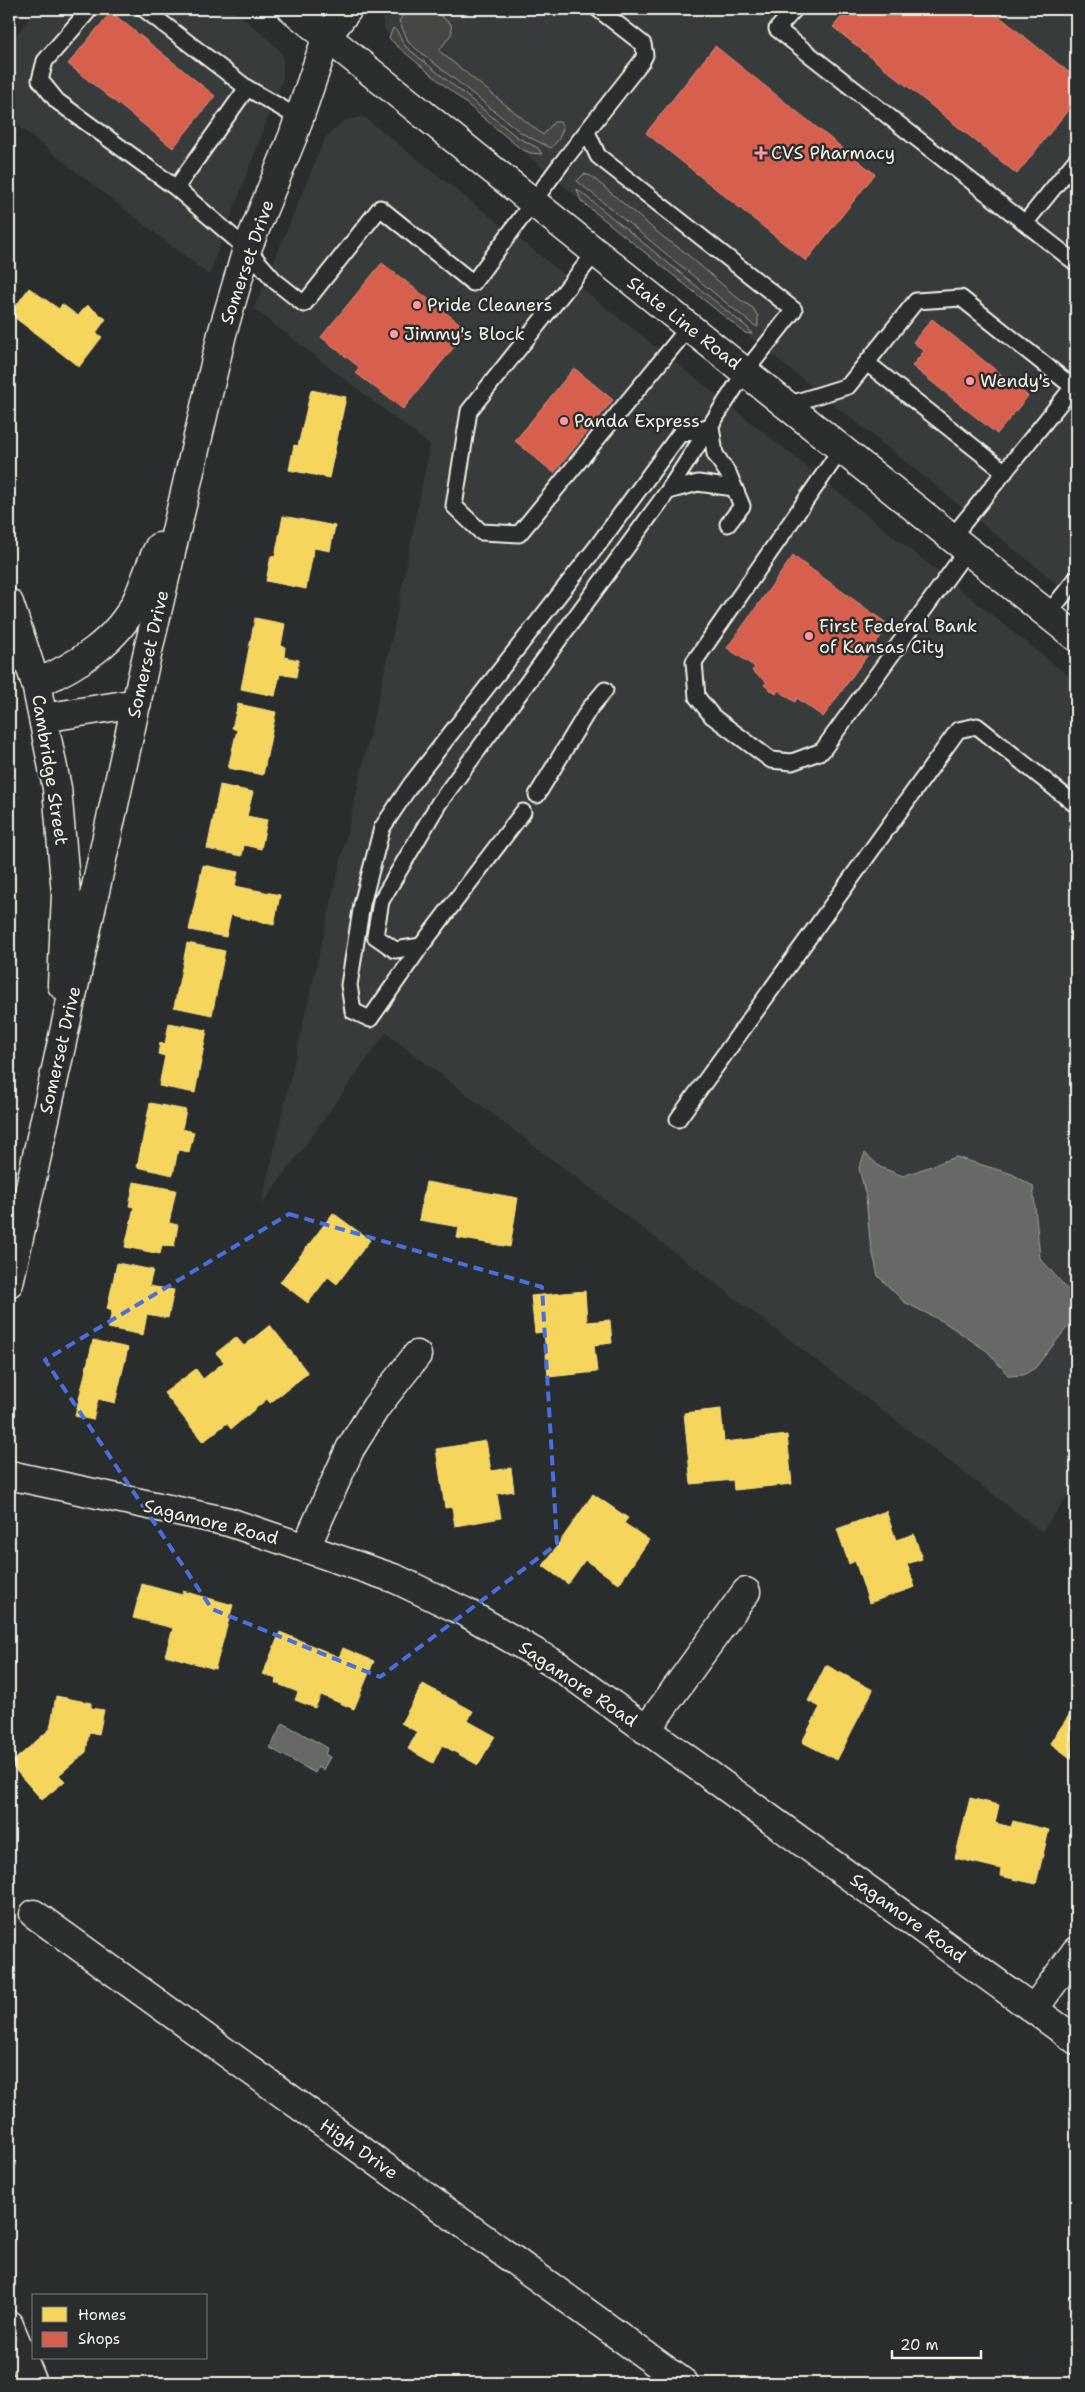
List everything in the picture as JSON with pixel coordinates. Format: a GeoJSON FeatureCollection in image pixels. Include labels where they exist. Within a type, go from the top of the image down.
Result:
{"type":"FeatureCollection","features":[{"type":"Feature","properties":{"kind":"street","name":"State Line Road"},"geometry":{"type":"LineString","coordinates":[[292,9],[1076,636]]}},
{"type":"Feature","properties":{"kind":"street","name":"Somerset Drive"},"geometry":{"type":"LineString","coordinates":[[9,1283],[137,703],[222,334],[246,249],[299,118],[327,36],[348,9]]}},
{"type":"Feature","properties":{"kind":"street"},"geometry":{"type":"LineString","coordinates":[[36,684],[70,669],[96,650],[121,626],[137,601],[157,551],[183,502]]}},
{"type":"Feature","properties":{"kind":"street","name":"Cambridge Street"},"geometry":{"type":"LineString","coordinates":[[9,603],[36,684],[57,788],[66,894],[59,1060]]}},
{"type":"Feature","properties":{"kind":"street"},"geometry":{"type":"LineString","coordinates":[[43,718],[137,703]]}},
{"type":"Feature","properties":{"kind":"street"},"geometry":{"type":"LineString","coordinates":[[306,1547],[350,1450],[376,1407],[417,1355]]}},
{"type":"Feature","properties":{"kind":"street","name":"Sagamore Road"},"geometry":{"type":"LineString","coordinates":[[9,1475],[229,1522],[396,1579],[467,1613],[560,1667],[1076,2040]]}},
{"type":"Feature","properties":{"kind":"street"},"geometry":{"type":"LineString","coordinates":[[646,1730],[746,1592]]}},
{"type":"Feature","properties":{"kind":"street","name":"High Drive"},"geometry":{"type":"LineString","coordinates":[[34,1914],[684,2383]]}},
{"type":"Feature","properties":{"kind":"street"},"geometry":{"type":"LineString","coordinates":[[1034,2009],[1076,1951]]}},
{"type":"Feature","properties":{"kind":"street"},"geometry":{"type":"LineString","coordinates":[[11,2341],[33,2383]]}},
{"type":"Feature","properties":{"kind":"lane"},"geometry":{"type":"LineString","coordinates":[[90,9],[45,61],[40,80],[57,101],[176,188],[246,249],[275,281],[304,304],[380,208],[473,283],[645,54],[642,44],[598,9]]}},
{"type":"Feature","properties":{"kind":"lane"},"geometry":{"type":"LineString","coordinates":[[144,9],[247,88],[299,118]]}},
{"type":"Feature","properties":{"kind":"lane"},"geometry":{"type":"LineString","coordinates":[[795,9],[777,29],[1076,263]]}},
{"type":"Feature","properties":{"kind":"lane"},"geometry":{"type":"LineString","coordinates":[[176,188],[247,88]]}},
{"type":"Feature","properties":{"kind":"lane"},"geometry":{"type":"LineString","coordinates":[[421,946],[394,950],[376,936],[381,901],[438,802],[668,491],[745,372],[794,310],[598,156],[587,132]]}},
{"type":"Feature","properties":{"kind":"lane"},"geometry":{"type":"LineString","coordinates":[[1026,223],[1076,160]]}},
{"type":"Feature","properties":{"kind":"lane"},"geometry":{"type":"LineString","coordinates":[[595,252],[469,411],[454,506],[481,532],[519,534],[689,328]]}},
{"type":"Feature","properties":{"kind":"lane"},"geometry":{"type":"LineString","coordinates":[[788,405],[848,386],[916,301],[962,298],[1073,387],[1005,472],[822,751],[792,762],[772,760],[712,716],[697,697],[694,662],[842,448]]}},
{"type":"Feature","properties":{"kind":"lane"},"geometry":{"type":"LineString","coordinates":[[867,362],[1005,472]]}},
{"type":"Feature","properties":{"kind":"lane"},"geometry":{"type":"LineString","coordinates":[[711,426],[715,454],[742,506],[728,524]]}},
{"type":"Feature","properties":{"kind":"lane"},"geometry":{"type":"LineString","coordinates":[[524,812],[421,946],[370,1019],[353,1011],[349,985],[350,976],[362,904],[382,828],[412,783],[598,545],[679,435],[711,426]]}},
{"type":"Feature","properties":{"kind":"lane"},"geometry":{"type":"LineString","coordinates":[[668,491],[698,484],[734,488]]}},
{"type":"Feature","properties":{"kind":"lane"},"geometry":{"type":"LineString","coordinates":[[1048,614],[1076,579]]}},
{"type":"Feature","properties":{"kind":"lane"},"geometry":{"type":"LineString","coordinates":[[537,795],[589,709],[605,690]]}},
{"type":"Feature","properties":{"kind":"lane"},"geometry":{"type":"LineString","coordinates":[[678,1118],[958,730],[977,726],[1076,805]]}},
{"type":"Feature","properties":{"kind":"highlighted area"},"geometry":{"type":"Polygon","coordinates":[[[289,1214],[542,1287],[557,1544],[380,1677],[212,1609],[45,1360],[289,1214]]]}},
{"type":"Feature","properties":{"kind":"shaded area"},"geometry":{"type":"Polygon","coordinates":[[[36,9],[231,9],[265,36],[283,54],[283,78],[209,275],[9,119],[9,45],[36,9]]]}},
{"type":"Feature","properties":{"kind":"shaded area"},"geometry":{"type":"Polygon","coordinates":[[[385,9],[1072,9],[1076,12],[1076,599],[581,201],[397,46],[384,29],[382,15],[385,9]]]}},
{"type":"Feature","properties":{"kind":"shaded area"},"geometry":{"type":"Polygon","coordinates":[[[408,9],[432,9],[451,24],[452,33],[439,51],[543,135],[554,122],[560,122],[563,128],[559,139],[551,148],[523,134],[409,43],[399,21],[408,9]]]}},
{"type":"Feature","properties":{"kind":"shaded area"},"geometry":{"type":"Polygon","coordinates":[[[393,28],[397,31],[405,46],[517,137],[538,148],[542,154],[531,153],[521,149],[397,46],[389,38],[393,28]]]}},
{"type":"Feature","properties":{"kind":"shaded area"},"geometry":{"type":"Polygon","coordinates":[[[364,117],[693,376],[1076,682],[1076,1484],[1042,1532],[386,1033],[261,1206],[392,638],[430,445],[254,309],[325,138],[344,120],[364,117]]]}},
{"type":"Feature","properties":{"kind":"shaded area"},"geometry":{"type":"Polygon","coordinates":[[[584,174],[591,176],[739,299],[753,308],[758,316],[758,327],[577,181],[584,174]]]}},
{"type":"Feature","properties":{"kind":"shaded area"},"geometry":{"type":"Polygon","coordinates":[[[577,189],[748,328],[752,334],[745,333],[581,201],[577,189]]]}},
{"type":"Feature","properties":{"kind":"shaded area"},"geometry":{"type":"Polygon","coordinates":[[[865,1153],[880,1167],[903,1176],[956,1157],[1012,1174],[1033,1186],[1040,1258],[1075,1298],[1073,1320],[1035,1368],[1023,1375],[1009,1376],[987,1351],[944,1322],[904,1302],[878,1276],[870,1241],[866,1197],[859,1168],[865,1153]]]}},
{"type":"Feature","properties":{"kind":"shaded area"},"geometry":{"type":"Polygon","coordinates":[[[283,1723],[328,1748],[325,1754],[330,1757],[323,1770],[318,1767],[315,1773],[270,1748],[283,1723]]]}},
{"type":"Feature","properties":{"kind":"building: Homes"},"geometry":{"type":"Polygon","coordinates":[[[29,288],[59,309],[62,304],[78,316],[87,305],[106,319],[96,333],[102,337],[79,367],[10,314],[29,288]]]}},
{"type":"Feature","properties":{"kind":"building: Homes"},"geometry":{"type":"Polygon","coordinates":[[[311,390],[346,397],[329,478],[289,470],[294,445],[298,446],[311,390]]]}},
{"type":"Feature","properties":{"kind":"building: Homes"},"geometry":{"type":"Polygon","coordinates":[[[283,516],[335,526],[330,551],[314,548],[306,589],[266,581],[271,556],[275,557],[283,516]]]}},
{"type":"Feature","properties":{"kind":"building: Homes"},"geometry":{"type":"Polygon","coordinates":[[[255,618],[285,624],[281,646],[285,647],[284,657],[299,660],[296,677],[280,674],[275,696],[241,689],[255,618]]]}},
{"type":"Feature","properties":{"kind":"building: Homes"},"geometry":{"type":"Polygon","coordinates":[[[238,704],[276,712],[263,775],[228,768],[237,730],[232,728],[238,704]]]}},
{"type":"Feature","properties":{"kind":"building: Homes"},"geometry":{"type":"Polygon","coordinates":[[[220,785],[253,792],[247,816],[267,820],[261,849],[244,845],[242,856],[207,849],[220,785]]]}},
{"type":"Feature","properties":{"kind":"building: Homes"},"geometry":{"type":"Polygon","coordinates":[[[203,865],[238,872],[235,886],[280,895],[274,925],[231,915],[226,937],[189,930],[203,865]]]}},
{"type":"Feature","properties":{"kind":"building: Homes"},"geometry":{"type":"Polygon","coordinates":[[[187,943],[225,951],[212,1015],[174,1007],[187,943]]]}},
{"type":"Feature","properties":{"kind":"building: Homes"},"geometry":{"type":"Polygon","coordinates":[[[169,1023],[207,1030],[195,1093],[159,1086],[165,1056],[158,1054],[160,1043],[165,1044],[169,1023]]]}},
{"type":"Feature","properties":{"kind":"building: Homes"},"geometry":{"type":"Polygon","coordinates":[[[150,1103],[186,1110],[182,1129],[194,1132],[189,1152],[178,1150],[173,1175],[137,1167],[150,1103]]]}},
{"type":"Feature","properties":{"kind":"building: Homes"},"geometry":{"type":"Polygon","coordinates":[[[134,1182],[176,1190],[169,1223],[178,1225],[174,1247],[162,1245],[160,1254],[125,1247],[134,1207],[129,1206],[134,1182]]]}},
{"type":"Feature","properties":{"kind":"building: Homes"},"geometry":{"type":"Polygon","coordinates":[[[426,1182],[518,1198],[510,1247],[457,1238],[459,1227],[419,1220],[426,1182]]]}},
{"type":"Feature","properties":{"kind":"building: Homes"},"geometry":{"type":"Polygon","coordinates":[[[333,1213],[370,1240],[337,1284],[328,1277],[308,1303],[280,1282],[333,1213]]]}},
{"type":"Feature","properties":{"kind":"building: Homes"},"geometry":{"type":"Polygon","coordinates":[[[117,1263],[153,1270],[149,1286],[174,1290],[168,1318],[147,1314],[143,1335],[108,1328],[112,1311],[107,1309],[117,1263]]]}},
{"type":"Feature","properties":{"kind":"building: Homes"},"geometry":{"type":"Polygon","coordinates":[[[585,1291],[587,1322],[610,1320],[612,1343],[594,1345],[597,1372],[548,1377],[544,1332],[535,1333],[531,1296],[585,1291]]]}},
{"type":"Feature","properties":{"kind":"building: Homes"},"geometry":{"type":"Polygon","coordinates":[[[270,1325],[308,1373],[270,1403],[267,1399],[231,1429],[227,1423],[203,1442],[164,1393],[196,1369],[203,1379],[224,1362],[216,1353],[236,1337],[244,1346],[270,1325]]]}},
{"type":"Feature","properties":{"kind":"building: Homes"},"geometry":{"type":"Polygon","coordinates":[[[93,1340],[128,1348],[115,1403],[98,1399],[93,1420],[75,1416],[93,1340]]]}},
{"type":"Feature","properties":{"kind":"building: Homes"},"geometry":{"type":"Polygon","coordinates":[[[721,1409],[724,1442],[787,1435],[792,1484],[734,1490],[733,1480],[691,1484],[684,1413],[721,1409]]]}},
{"type":"Feature","properties":{"kind":"building: Homes"},"geometry":{"type":"Polygon","coordinates":[[[486,1441],[491,1471],[511,1468],[514,1491],[497,1494],[501,1518],[455,1526],[452,1507],[445,1508],[436,1449],[486,1441]]]}},
{"type":"Feature","properties":{"kind":"building: Homes"},"geometry":{"type":"Polygon","coordinates":[[[593,1494],[628,1518],[624,1523],[649,1540],[619,1584],[585,1560],[568,1584],[543,1566],[593,1494]]]}},
{"type":"Feature","properties":{"kind":"building: Homes"},"geometry":{"type":"Polygon","coordinates":[[[886,1511],[896,1540],[914,1534],[922,1559],[907,1564],[915,1587],[869,1603],[855,1561],[849,1564],[837,1529],[886,1511]]]}},
{"type":"Feature","properties":{"kind":"building: Homes"},"geometry":{"type":"Polygon","coordinates":[[[142,1584],[182,1595],[183,1591],[233,1605],[215,1669],[165,1655],[173,1628],[133,1618],[142,1584]]]}},
{"type":"Feature","properties":{"kind":"building: Homes"},"geometry":{"type":"Polygon","coordinates":[[[280,1632],[339,1657],[343,1648],[374,1661],[354,1709],[321,1695],[315,1708],[295,1700],[298,1692],[275,1683],[276,1679],[263,1674],[280,1632]]]}},
{"type":"Feature","properties":{"kind":"building: Homes"},"geometry":{"type":"Polygon","coordinates":[[[826,1665],[873,1690],[837,1760],[802,1742],[820,1707],[808,1701],[826,1665]]]}},
{"type":"Feature","properties":{"kind":"building: Homes"},"geometry":{"type":"Polygon","coordinates":[[[423,1684],[473,1711],[468,1721],[495,1736],[478,1765],[442,1745],[433,1763],[408,1749],[417,1732],[401,1723],[423,1684]]]}},
{"type":"Feature","properties":{"kind":"building: Homes"},"geometry":{"type":"Polygon","coordinates":[[[56,1696],[91,1703],[91,1708],[104,1710],[99,1734],[89,1732],[86,1752],[59,1775],[65,1781],[42,1800],[10,1764],[50,1729],[56,1696]]]}},
{"type":"Feature","properties":{"kind":"building: Homes"},"geometry":{"type":"Polygon","coordinates":[[[1076,1705],[1076,1762],[1050,1743],[1076,1705]]]}},
{"type":"Feature","properties":{"kind":"building: Homes"},"geometry":{"type":"Polygon","coordinates":[[[970,1798],[999,1805],[995,1823],[1011,1827],[1013,1821],[1049,1830],[1036,1884],[1000,1876],[1001,1869],[955,1858],[970,1798]]]}},
{"type":"Feature","properties":{"kind":"building: Shops"},"geometry":{"type":"Polygon","coordinates":[[[848,9],[990,9],[1076,78],[1076,100],[1017,174],[833,27],[848,9]]]}},
{"type":"Feature","properties":{"kind":"building: Shops"},"geometry":{"type":"Polygon","coordinates":[[[111,12],[215,96],[173,148],[68,64],[111,12]]]}},
{"type":"Feature","properties":{"kind":"building: Shops","name":"CVS Pharmacy"},"geometry":{"type":"Polygon","coordinates":[[[715,46],[875,174],[806,261],[646,133],[715,46]]]}},
{"type":"Feature","properties":{"kind":"building: Shops","name":"Jimmy's Block"},"geometry":{"type":"Polygon","coordinates":[[[382,263],[468,330],[403,409],[356,373],[359,367],[321,337],[382,263]]]}},
{"type":"Feature","properties":{"kind":"building: Shops","name":"Wendy's"},"geometry":{"type":"Polygon","coordinates":[[[932,319],[1028,396],[997,434],[912,366],[924,351],[913,342],[932,319]]]}},
{"type":"Feature","properties":{"kind":"building: Shops","name":"Panda Express"},"geometry":{"type":"Polygon","coordinates":[[[574,368],[613,400],[554,473],[515,441],[574,368]]]}},
{"type":"Feature","properties":{"kind":"building: Shops"},"geometry":{"type":"Polygon","coordinates":[[[793,556],[889,625],[823,717],[797,698],[795,702],[778,690],[776,694],[764,685],[767,682],[752,671],[755,667],[727,648],[793,556]]]}},
{"type":"Feature","properties":{"kind":"place","name":"CVS Pharmacy"},"geometry":{"type":"Point","coordinates":[761,153]}},
{"type":"Feature","properties":{"kind":"place","name":"Pride Cleaners"},"geometry":{"type":"Point","coordinates":[417,305]}},
{"type":"Feature","properties":{"kind":"place","name":"Jimmy's Block"},"geometry":{"type":"Point","coordinates":[394,334]}},
{"type":"Feature","properties":{"kind":"place","name":"Wendy's"},"geometry":{"type":"Point","coordinates":[970,381]}},
{"type":"Feature","properties":{"kind":"place","name":"Panda Express"},"geometry":{"type":"Point","coordinates":[564,421]}},
{"type":"Feature","properties":{"kind":"place","name":"First Federal Bank of Kansas City"},"geometry":{"type":"Point","coordinates":[809,636]}}]}
